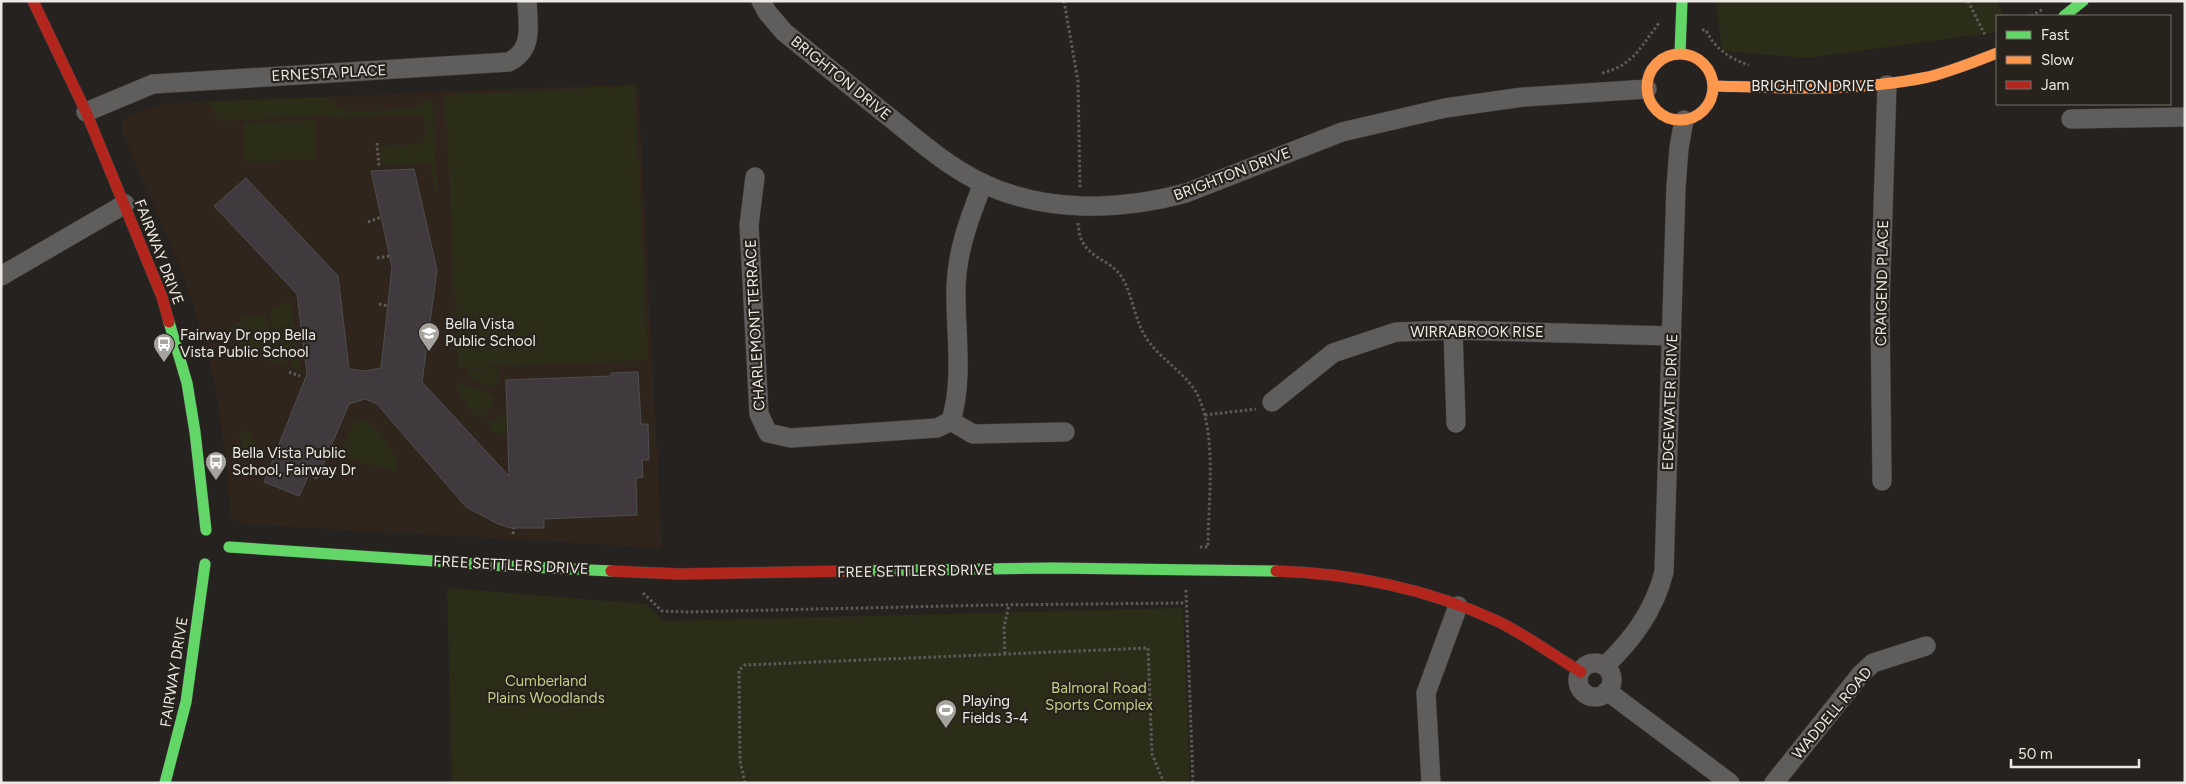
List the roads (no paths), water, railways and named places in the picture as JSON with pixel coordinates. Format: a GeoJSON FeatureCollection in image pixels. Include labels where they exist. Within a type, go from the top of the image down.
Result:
{"type":"FeatureCollection","features":[{"type":"Feature","properties":{"kind":"street","name":"FAIRWAY DRIVE"},"geometry":{"type":"LineString","coordinates":[[33,1],[86,112],[162,297],[187,383],[195,432],[202,533],[221,532],[227,538],[228,552]]}},
{"type":"Feature","properties":{"kind":"street","name":"ERNESTA PLACE"},"geometry":{"type":"LineString","coordinates":[[86,112],[153,84],[509,62],[518,57],[524,49],[529,29],[527,1]]}},
{"type":"Feature","properties":{"kind":"street","name":"BRIGHTON DRIVE"},"geometry":{"type":"LineString","coordinates":[[761,1],[767,12],[784,32],[939,157],[983,183],[1008,193],[1060,205],[1113,206],[1140,204],[1186,193],[1342,132],[1446,108],[1523,97],[1647,89]]}},
{"type":"Feature","properties":{"kind":"street"},"geometry":{"type":"LineString","coordinates":[[1680,53],[1682,1]]}},
{"type":"Feature","properties":{"kind":"street"},"geometry":{"type":"LineString","coordinates":[[2065,15],[2083,1]]}},
{"type":"Feature","properties":{"kind":"street"},"geometry":{"type":"LineString","coordinates":[[1680,53],[1690,55],[1707,67],[1712,76],[1714,86],[1708,105],[1702,112],[1684,120],[1675,120],[1659,112],[1649,98],[1647,89],[1650,71],[1656,64],[1663,58],[1680,53]]}},
{"type":"Feature","properties":{"kind":"street","name":"BRIGHTON DRIVE"},"geometry":{"type":"LineString","coordinates":[[1714,86],[1842,88],[1887,85],[1953,70],[1996,53]]}},
{"type":"Feature","properties":{"kind":"street","name":"CRAIGEND PLACE"},"geometry":{"type":"LineString","coordinates":[[1882,481],[1880,305],[1887,85]]}},
{"type":"Feature","properties":{"kind":"street"},"geometry":{"type":"LineString","coordinates":[[2072,119],[2185,117]]}},
{"type":"Feature","properties":{"kind":"street","name":"EDGEWATER DRIVE"},"geometry":{"type":"LineString","coordinates":[[1605,666],[1646,619],[1654,603],[1664,572],[1676,187],[1679,148],[1684,120]]}},
{"type":"Feature","properties":{"kind":"street","name":"CHARLEMONT TERRACE"},"geometry":{"type":"LineString","coordinates":[[755,177],[749,224],[759,414],[768,433],[791,438],[937,428],[951,421]]}},
{"type":"Feature","properties":{"kind":"street"},"geometry":{"type":"LineString","coordinates":[[983,183],[967,225],[959,256],[956,286],[957,400],[951,421],[972,434],[1065,432]]}},
{"type":"Feature","properties":{"kind":"street"},"geometry":{"type":"LineString","coordinates":[[1,276],[125,204]]}},
{"type":"Feature","properties":{"kind":"street"},"geometry":{"type":"LineString","coordinates":[[1453,330],[1456,423]]}},
{"type":"Feature","properties":{"kind":"street","name":"WIRRABROOK RISE"},"geometry":{"type":"LineString","coordinates":[[1272,402],[1333,353],[1396,332],[1453,330],[1672,336]]}},
{"type":"Feature","properties":{"kind":"street","name":"FREE SETTLERS DRIVE"},"geometry":{"type":"LineString","coordinates":[[228,552],[680,574],[1052,568],[1246,569],[1316,572],[1413,589],[1497,621],[1581,672]]}},
{"type":"Feature","properties":{"kind":"street","name":"FAIRWAY DRIVE"},"geometry":{"type":"LineString","coordinates":[[165,783],[172,763],[190,685],[201,560],[217,564]]}},
{"type":"Feature","properties":{"kind":"street"},"geometry":{"type":"LineString","coordinates":[[1431,783],[1426,693],[1458,606]]}},
{"type":"Feature","properties":{"kind":"street","name":"WADDELL ROAD"},"geometry":{"type":"LineString","coordinates":[[1774,783],[1861,674],[1873,663],[1926,646]]}},
{"type":"Feature","properties":{"kind":"street"},"geometry":{"type":"LineString","coordinates":[[1591,664],[1605,666],[1612,676],[1612,682],[1607,691],[1598,696],[1587,694],[1580,686],[1581,672],[1591,664]]}},
{"type":"Feature","properties":{"kind":"street"},"geometry":{"type":"LineString","coordinates":[[1607,691],[1730,783]]}},
{"type":"Feature","properties":{"kind":"place","name":"Bella Vista Public School"},"geometry":{"type":"Point","coordinates":[429,352]}},
{"type":"Feature","properties":{"kind":"place","name":"Fairway Dr opp Bella Vista Public School"},"geometry":{"type":"Point","coordinates":[164,363]}},
{"type":"Feature","properties":{"kind":"place","name":"Bella Vista Public School, Fairway Dr"},"geometry":{"type":"Point","coordinates":[216,481]}},
{"type":"Feature","properties":{"kind":"place","name":"Playing Fields 3-4"},"geometry":{"type":"Point","coordinates":[946,729]}},
{"type":"Feature","properties":{"kind":"park label","name":"Cumberland Plains Woodlands"},"geometry":{"type":"Point","coordinates":[546,690]}},
{"type":"Feature","properties":{"kind":"park label","name":"Balmoral Road Sports Complex"},"geometry":{"type":"Point","coordinates":[1099,696]}}]}
